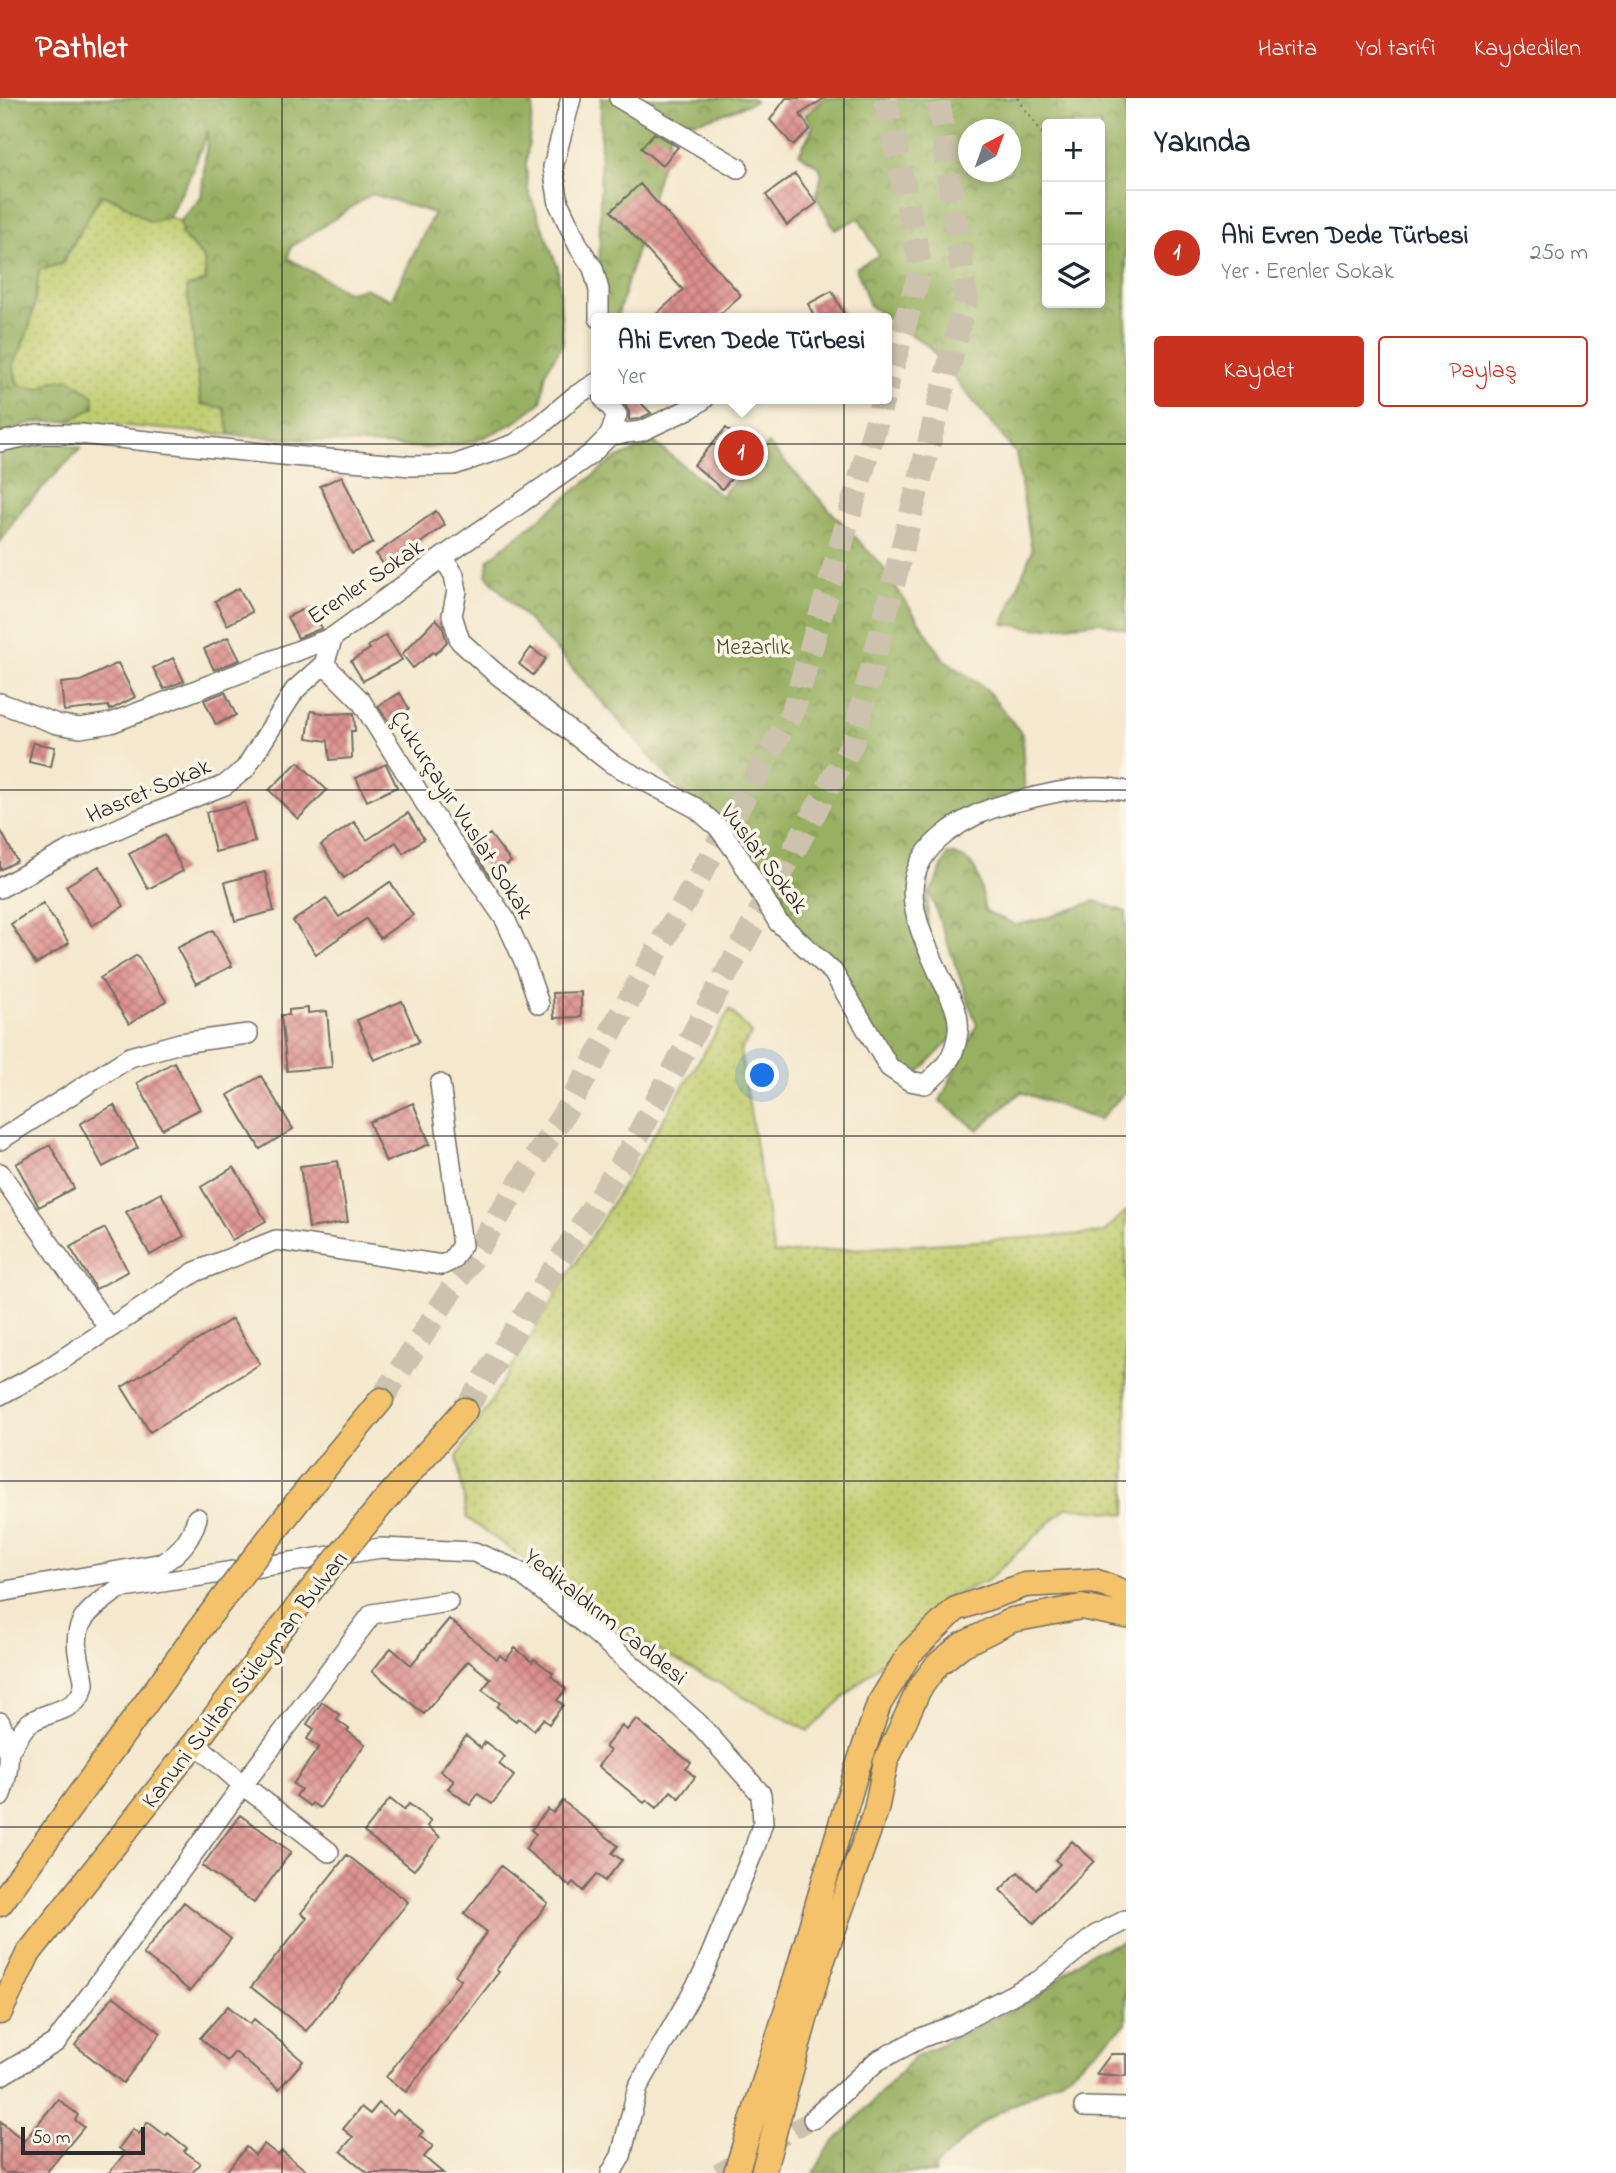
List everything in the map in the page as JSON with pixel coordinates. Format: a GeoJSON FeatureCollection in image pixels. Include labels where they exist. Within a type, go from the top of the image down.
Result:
{"type":"FeatureCollection","features":[{"type":"Feature","properties":{"kind":"main road"},"geometry":{"type":"LineString","coordinates":[[0,1904],[207,1619],[381,1400]]}},
{"type":"Feature","properties":{"kind":"main road","name":"Kanuni Sultan Süleyman Bulvarı"},"geometry":{"type":"LineString","coordinates":[[0,2012],[28,1954],[195,1743],[299,1605],[382,1504],[465,1410]]}},
{"type":"Feature","properties":{"kind":"main road"},"geometry":{"type":"LineString","coordinates":[[736,2173],[857,1769],[879,1704],[910,1653],[956,1609],[1025,1585],[1094,1581],[1126,1593]]}},
{"type":"Feature","properties":{"kind":"main road"},"geometry":{"type":"LineString","coordinates":[[763,2173],[816,1979],[876,1810],[886,1761],[919,1689],[937,1665],[962,1645],[1012,1620],[1081,1606],[1126,1616]]}},
{"type":"Feature","properties":{"kind":"street"},"geometry":{"type":"LineString","coordinates":[[570,98],[553,167],[559,204],[579,247],[593,268],[599,290],[599,313]]}},
{"type":"Feature","properties":{"kind":"street"},"geometry":{"type":"LineString","coordinates":[[619,98],[737,168]]}},
{"type":"Feature","properties":{"kind":"street"},"geometry":{"type":"LineString","coordinates":[[0,442],[37,434],[80,434],[411,466],[454,465],[515,444],[591,386]]}},
{"type":"Feature","properties":{"kind":"street"},"geometry":{"type":"LineString","coordinates":[[608,404],[617,415],[610,435],[642,431],[697,404]]}},
{"type":"Feature","properties":{"kind":"street","name":"Erenler Sokak"},"geometry":{"type":"LineString","coordinates":[[0,703],[57,724],[80,728],[111,723],[333,637],[443,556],[591,454],[610,435]]}},
{"type":"Feature","properties":{"kind":"street","name":"Vuslat Sokak"},"geometry":{"type":"LineString","coordinates":[[443,556],[454,575],[457,591],[452,615],[460,641],[493,671],[611,763],[696,808],[718,827],[737,853],[778,922],[833,972],[889,1067],[910,1081],[925,1084],[945,1070],[958,1031],[954,1006],[918,924],[913,889],[921,864],[936,841],[958,823],[991,808],[1077,787],[1126,792]]}},
{"type":"Feature","properties":{"kind":"street","name":"Hasret Sokak"},"geometry":{"type":"LineString","coordinates":[[0,888],[78,847],[225,785],[245,769],[295,690],[324,664],[333,637]]}},
{"type":"Feature","properties":{"kind":"street","name":"Çukurçayır Vuslat Sokak"},"geometry":{"type":"LineString","coordinates":[[324,664],[360,701],[427,806],[505,919],[525,963],[539,1004]]}},
{"type":"Feature","properties":{"kind":"street"},"geometry":{"type":"LineString","coordinates":[[0,1140],[130,1057],[180,1044],[248,1034]]}},
{"type":"Feature","properties":{"kind":"street"},"geometry":{"type":"LineString","coordinates":[[0,1395],[46,1370],[195,1272],[276,1240],[442,1265],[452,1260],[462,1245],[440,1084]]}},
{"type":"Feature","properties":{"kind":"street"},"geometry":{"type":"LineString","coordinates":[[0,1173],[108,1327]]}},
{"type":"Feature","properties":{"kind":"street"},"geometry":{"type":"LineString","coordinates":[[0,1592],[163,1563],[178,1553],[192,1535],[197,1518]]}},
{"type":"Feature","properties":{"kind":"street","name":"Yedikaldırım Caddesi"},"geometry":{"type":"LineString","coordinates":[[28,1724],[75,1702],[84,1685],[76,1645],[79,1625],[90,1610],[118,1589],[381,1548],[474,1552],[515,1569],[591,1629],[699,1724],[761,1794],[763,1822],[755,1847],[703,1974],[638,2088],[621,2157],[611,2173]]}},
{"type":"Feature","properties":{"kind":"street"},"geometry":{"type":"LineString","coordinates":[[0,2076],[56,2042],[243,1785],[372,1614],[448,1602]]}},
{"type":"Feature","properties":{"kind":"street"},"geometry":{"type":"LineString","coordinates":[[0,1717],[28,1724],[9,1751]]}},
{"type":"Feature","properties":{"kind":"street"},"geometry":{"type":"LineString","coordinates":[[0,1722],[9,1751],[8,1774],[0,1797]]}},
{"type":"Feature","properties":{"kind":"street"},"geometry":{"type":"LineString","coordinates":[[195,1743],[243,1785],[329,1852]]}},
{"type":"Feature","properties":{"kind":"street"},"geometry":{"type":"LineString","coordinates":[[813,2119],[877,2061],[921,2038],[957,2024],[1040,1980],[1096,1935],[1126,1920]]}},
{"type":"Feature","properties":{"kind":"street"},"geometry":{"type":"LineString","coordinates":[[1084,2107],[1126,2108]]}},
{"type":"Feature","properties":{"kind":"path"},"geometry":{"type":"LineString","coordinates":[[1017,98],[1042,133]]}},
{"type":"Feature","properties":{"kind":"green space"},"geometry":{"type":"Polygon","coordinates":[[[0,98],[534,98],[526,165],[528,190],[558,268],[563,343],[546,371],[541,402],[514,423],[474,442],[427,448],[230,435],[224,408],[201,404],[187,287],[206,281],[204,258],[182,235],[180,221],[201,198],[208,130],[191,174],[169,217],[150,222],[119,201],[101,195],[61,264],[39,270],[31,319],[13,366],[18,385],[39,389],[54,381],[70,379],[94,396],[94,408],[68,421],[29,423],[0,435],[0,98]],[[372,194],[291,247],[288,258],[347,292],[365,288],[391,300],[434,213],[372,194]]]}},
{"type":"Feature","properties":{"kind":"green space"},"geometry":{"type":"Polygon","coordinates":[[[601,98],[753,98],[755,101],[715,116],[673,125],[618,313],[599,313],[601,98]]]}},
{"type":"Feature","properties":{"kind":"green space"},"geometry":{"type":"Polygon","coordinates":[[[819,98],[1126,98],[1126,630],[1100,622],[1040,629],[1003,624],[1032,551],[1016,453],[928,346],[892,321],[892,313],[880,313],[870,306],[856,268],[879,255],[859,218],[835,230],[816,196],[821,170],[799,154],[813,127],[805,115],[822,102],[819,98]]]}},
{"type":"Feature","properties":{"kind":"green space"},"geometry":{"type":"Polygon","coordinates":[[[101,195],[119,201],[150,222],[169,217],[180,221],[182,235],[204,258],[206,281],[187,287],[201,404],[224,407],[230,435],[68,421],[93,408],[54,381],[39,389],[18,385],[13,366],[31,319],[39,269],[62,264],[101,195]]]}},
{"type":"Feature","properties":{"kind":"green space"},"geometry":{"type":"Polygon","coordinates":[[[52,441],[81,448],[23,508],[0,542],[0,451],[52,441]]]}},
{"type":"Feature","properties":{"kind":"green space","name":"Mezarlık"},"geometry":{"type":"Polygon","coordinates":[[[654,442],[721,496],[768,444],[882,566],[944,659],[986,689],[1022,734],[1025,800],[929,852],[927,945],[959,1031],[910,1081],[833,972],[696,808],[486,575],[489,559],[613,460],[654,442]]]}},
{"type":"Feature","properties":{"kind":"green space"},"geometry":{"type":"Polygon","coordinates":[[[948,854],[959,856],[973,867],[980,882],[985,911],[1016,925],[1050,917],[1095,901],[1126,912],[1126,1091],[1099,1120],[1021,1092],[978,1130],[940,1101],[977,1025],[930,894],[948,854]]]}},
{"type":"Feature","properties":{"kind":"green space"},"geometry":{"type":"Polygon","coordinates":[[[730,1010],[752,1033],[740,1051],[774,1254],[1103,1233],[1126,1211],[1126,1514],[1067,1507],[987,1581],[943,1599],[901,1644],[808,1731],[629,1635],[467,1518],[457,1457],[730,1010]]]}},
{"type":"Feature","properties":{"kind":"green space"},"geometry":{"type":"Polygon","coordinates":[[[1126,1940],[1126,2024],[1068,2075],[985,2120],[935,2167],[935,2173],[814,2173],[826,2151],[914,2057],[1036,1998],[1087,1955],[1126,1940]]]}},
{"type":"Feature","properties":{"kind":"building"},"geometry":{"type":"Polygon","coordinates":[[[786,98],[825,98],[800,114],[810,129],[793,145],[770,120],[786,98]]]}},
{"type":"Feature","properties":{"kind":"building"},"geometry":{"type":"Polygon","coordinates":[[[654,133],[678,147],[662,166],[641,148],[654,133]]]}},
{"type":"Feature","properties":{"kind":"building"},"geometry":{"type":"Polygon","coordinates":[[[795,174],[817,203],[787,225],[766,195],[795,174]]]}},
{"type":"Feature","properties":{"kind":"building"},"geometry":{"type":"Polygon","coordinates":[[[640,184],[741,295],[721,313],[658,313],[683,290],[611,211],[640,184]]]}},
{"type":"Feature","properties":{"kind":"building"},"geometry":{"type":"Polygon","coordinates":[[[832,291],[843,313],[812,313],[808,304],[832,291]]]}},
{"type":"Feature","properties":{"kind":"building"},"geometry":{"type":"Polygon","coordinates":[[[642,404],[651,413],[629,420],[625,405],[642,404]]]}},
{"type":"Feature","properties":{"kind":"building"},"geometry":{"type":"Polygon","coordinates":[[[726,428],[754,453],[722,489],[694,465],[726,428]]]}},
{"type":"Feature","properties":{"kind":"building"},"geometry":{"type":"Polygon","coordinates":[[[342,476],[373,543],[352,554],[320,486],[342,476]]]}},
{"type":"Feature","properties":{"kind":"building"},"geometry":{"type":"Polygon","coordinates":[[[436,511],[445,525],[386,568],[376,554],[436,511]]]}},
{"type":"Feature","properties":{"kind":"building"},"geometry":{"type":"Polygon","coordinates":[[[239,588],[252,612],[227,625],[215,601],[239,588]]]}},
{"type":"Feature","properties":{"kind":"building"},"geometry":{"type":"Polygon","coordinates":[[[310,606],[322,628],[298,638],[287,617],[310,606]]]}},
{"type":"Feature","properties":{"kind":"building"},"geometry":{"type":"Polygon","coordinates":[[[436,619],[442,625],[447,642],[435,654],[433,652],[413,668],[402,654],[436,619]]]}},
{"type":"Feature","properties":{"kind":"building"},"geometry":{"type":"Polygon","coordinates":[[[386,635],[402,660],[363,681],[351,661],[386,635]]]}},
{"type":"Feature","properties":{"kind":"building"},"geometry":{"type":"Polygon","coordinates":[[[228,637],[240,660],[214,670],[204,649],[228,637]]]}},
{"type":"Feature","properties":{"kind":"building"},"geometry":{"type":"Polygon","coordinates":[[[531,648],[546,659],[533,675],[519,664],[531,648]]]}},
{"type":"Feature","properties":{"kind":"building"},"geometry":{"type":"Polygon","coordinates":[[[173,658],[184,681],[164,689],[153,668],[173,658]]]}},
{"type":"Feature","properties":{"kind":"building"},"geometry":{"type":"Polygon","coordinates":[[[118,663],[135,697],[110,710],[108,706],[64,711],[61,683],[81,681],[118,663]]]}},
{"type":"Feature","properties":{"kind":"building"},"geometry":{"type":"Polygon","coordinates":[[[225,692],[236,715],[216,725],[204,700],[225,692]]]}},
{"type":"Feature","properties":{"kind":"building"},"geometry":{"type":"Polygon","coordinates":[[[400,693],[409,709],[389,722],[378,706],[400,693]]]}},
{"type":"Feature","properties":{"kind":"building"},"geometry":{"type":"Polygon","coordinates":[[[311,711],[328,714],[354,713],[355,731],[351,731],[352,758],[330,760],[328,741],[307,738],[311,711]]]}},
{"type":"Feature","properties":{"kind":"building"},"geometry":{"type":"Polygon","coordinates":[[[33,743],[55,747],[51,767],[29,762],[33,743]]]}},
{"type":"Feature","properties":{"kind":"building"},"geometry":{"type":"Polygon","coordinates":[[[298,762],[327,790],[298,819],[269,790],[298,762]]]}},
{"type":"Feature","properties":{"kind":"building"},"geometry":{"type":"Polygon","coordinates":[[[386,764],[397,787],[367,801],[356,778],[386,764]]]}},
{"type":"Feature","properties":{"kind":"building"},"geometry":{"type":"Polygon","coordinates":[[[245,803],[255,842],[215,852],[206,812],[245,803]]]}},
{"type":"Feature","properties":{"kind":"building"},"geometry":{"type":"Polygon","coordinates":[[[408,813],[424,839],[403,853],[396,842],[344,878],[321,845],[354,822],[367,840],[408,813]]]}},
{"type":"Feature","properties":{"kind":"building"},"geometry":{"type":"Polygon","coordinates":[[[0,829],[17,861],[0,870],[0,829]]]}},
{"type":"Feature","properties":{"kind":"building"},"geometry":{"type":"Polygon","coordinates":[[[490,834],[511,862],[490,876],[471,848],[490,834]]]}},
{"type":"Feature","properties":{"kind":"building"},"geometry":{"type":"Polygon","coordinates":[[[165,835],[183,871],[148,889],[129,854],[165,835]]]}},
{"type":"Feature","properties":{"kind":"building"},"geometry":{"type":"Polygon","coordinates":[[[99,866],[124,906],[92,926],[66,886],[99,866]]]}},
{"type":"Feature","properties":{"kind":"building"},"geometry":{"type":"Polygon","coordinates":[[[265,872],[274,911],[235,921],[225,882],[265,872]]]}},
{"type":"Feature","properties":{"kind":"building"},"geometry":{"type":"Polygon","coordinates":[[[390,882],[413,915],[380,938],[366,919],[316,954],[293,921],[326,898],[339,917],[390,882]]]}},
{"type":"Feature","properties":{"kind":"building"},"geometry":{"type":"Polygon","coordinates":[[[43,903],[69,943],[36,964],[11,924],[43,903]]]}},
{"type":"Feature","properties":{"kind":"building"},"geometry":{"type":"Polygon","coordinates":[[[213,930],[232,966],[196,984],[177,948],[213,930]]]}},
{"type":"Feature","properties":{"kind":"building"},"geometry":{"type":"Polygon","coordinates":[[[137,955],[166,1001],[129,1024],[100,978],[137,955]]]}},
{"type":"Feature","properties":{"kind":"building"},"geometry":{"type":"Polygon","coordinates":[[[581,992],[581,1017],[554,1018],[553,993],[581,992]]]}},
{"type":"Feature","properties":{"kind":"building"},"geometry":{"type":"Polygon","coordinates":[[[402,1001],[419,1042],[374,1060],[357,1020],[402,1001]]]}},
{"type":"Feature","properties":{"kind":"building"},"geometry":{"type":"Polygon","coordinates":[[[308,1008],[308,1013],[327,1011],[332,1067],[287,1071],[281,1015],[289,1015],[289,1010],[308,1008]]]}},
{"type":"Feature","properties":{"kind":"building"},"geometry":{"type":"Polygon","coordinates":[[[174,1062],[200,1109],[162,1129],[137,1083],[174,1062]]]}},
{"type":"Feature","properties":{"kind":"building"},"geometry":{"type":"Polygon","coordinates":[[[261,1076],[293,1129],[260,1149],[228,1095],[261,1076]]]}},
{"type":"Feature","properties":{"kind":"building"},"geometry":{"type":"Polygon","coordinates":[[[413,1103],[430,1144],[386,1162],[369,1122],[413,1103]]]}},
{"type":"Feature","properties":{"kind":"building"},"geometry":{"type":"Polygon","coordinates":[[[114,1105],[138,1148],[103,1167],[80,1124],[114,1105]]]}},
{"type":"Feature","properties":{"kind":"building"},"geometry":{"type":"Polygon","coordinates":[[[50,1145],[74,1188],[39,1207],[16,1164],[50,1145]]]}},
{"type":"Feature","properties":{"kind":"building"},"geometry":{"type":"Polygon","coordinates":[[[338,1161],[348,1222],[309,1228],[300,1166],[338,1161]]]}},
{"type":"Feature","properties":{"kind":"building"},"geometry":{"type":"Polygon","coordinates":[[[234,1167],[266,1221],[232,1240],[201,1187],[234,1167]]]}},
{"type":"Feature","properties":{"kind":"building"},"geometry":{"type":"Polygon","coordinates":[[[161,1193],[184,1236],[150,1255],[126,1212],[161,1193]]]}},
{"type":"Feature","properties":{"kind":"building"},"geometry":{"type":"Polygon","coordinates":[[[105,1228],[128,1271],[96,1289],[70,1247],[105,1228]]]}},
{"type":"Feature","properties":{"kind":"building"},"geometry":{"type":"Polygon","coordinates":[[[232,1319],[260,1364],[150,1432],[122,1387],[232,1319]]]}},
{"type":"Feature","properties":{"kind":"building"},"geometry":{"type":"Polygon","coordinates":[[[449,1619],[497,1659],[500,1655],[506,1660],[515,1648],[532,1662],[534,1659],[553,1673],[551,1676],[566,1689],[557,1700],[563,1705],[549,1724],[543,1719],[534,1730],[497,1707],[500,1703],[482,1690],[491,1679],[468,1661],[424,1714],[372,1671],[391,1648],[411,1665],[449,1619]]]}},
{"type":"Feature","properties":{"kind":"building"},"geometry":{"type":"Polygon","coordinates":[[[322,1702],[340,1715],[337,1720],[349,1729],[347,1731],[365,1744],[320,1808],[312,1803],[310,1806],[296,1796],[301,1789],[293,1784],[319,1747],[307,1739],[314,1729],[307,1724],[322,1702]]]}},
{"type":"Feature","properties":{"kind":"building"},"geometry":{"type":"Polygon","coordinates":[[[636,1719],[691,1763],[686,1769],[695,1777],[679,1798],[671,1791],[657,1808],[647,1800],[644,1803],[598,1766],[610,1751],[605,1747],[622,1726],[627,1730],[636,1719]]]}},
{"type":"Feature","properties":{"kind":"building"},"geometry":{"type":"Polygon","coordinates":[[[466,1736],[481,1748],[485,1742],[505,1757],[499,1764],[514,1776],[492,1804],[478,1794],[470,1805],[448,1788],[454,1781],[440,1771],[466,1736]]]}},
{"type":"Feature","properties":{"kind":"building"},"geometry":{"type":"Polygon","coordinates":[[[390,1799],[404,1810],[409,1804],[431,1821],[427,1826],[440,1837],[414,1870],[364,1832],[390,1799]]]}},
{"type":"Feature","properties":{"kind":"building"},"geometry":{"type":"Polygon","coordinates":[[[563,1801],[618,1846],[612,1853],[622,1860],[605,1881],[597,1874],[583,1891],[573,1882],[570,1886],[525,1849],[536,1834],[531,1830],[548,1809],[553,1813],[563,1801]]]}},
{"type":"Feature","properties":{"kind":"building"},"geometry":{"type":"Polygon","coordinates":[[[240,1815],[291,1852],[254,1903],[202,1866],[240,1815]]]}},
{"type":"Feature","properties":{"kind":"building"},"geometry":{"type":"Polygon","coordinates":[[[1072,1841],[1094,1861],[1034,1923],[1000,1890],[1018,1872],[1036,1889],[1060,1864],[1055,1860],[1072,1841]]]}},
{"type":"Feature","properties":{"kind":"building"},"geometry":{"type":"Polygon","coordinates":[[[347,1855],[408,1902],[306,2031],[251,1987],[307,1918],[301,1913],[347,1855]]]}},
{"type":"Feature","properties":{"kind":"building"},"geometry":{"type":"Polygon","coordinates":[[[501,1866],[548,1903],[496,1970],[499,1972],[406,2092],[386,2077],[461,1980],[455,1975],[487,1932],[464,1914],[501,1866]]]}},
{"type":"Feature","properties":{"kind":"building"},"geometry":{"type":"Polygon","coordinates":[[[184,1902],[231,1939],[190,1991],[143,1954],[184,1902]]]}},
{"type":"Feature","properties":{"kind":"building"},"geometry":{"type":"Polygon","coordinates":[[[113,1996],[161,2033],[123,2083],[75,2045],[113,1996]]]}},
{"type":"Feature","properties":{"kind":"building"},"geometry":{"type":"Polygon","coordinates":[[[228,2006],[250,2024],[254,2019],[303,2061],[279,2089],[235,2052],[227,2061],[200,2038],[228,2006]]]}},
{"type":"Feature","properties":{"kind":"building"},"geometry":{"type":"Polygon","coordinates":[[[1111,2054],[1126,2054],[1126,2076],[1096,2074],[1111,2054]]]}},
{"type":"Feature","properties":{"kind":"building"},"geometry":{"type":"Polygon","coordinates":[[[58,2099],[78,2115],[75,2120],[84,2127],[46,2173],[5,2173],[0,2169],[0,2121],[24,2141],[58,2099]]]}},
{"type":"Feature","properties":{"kind":"building"},"geometry":{"type":"Polygon","coordinates":[[[379,2103],[393,2115],[397,2110],[423,2131],[419,2136],[433,2146],[424,2157],[443,2173],[368,2173],[341,2151],[353,2137],[343,2129],[361,2107],[370,2114],[379,2103]]]}},
{"type":"Feature","properties":{"kind":"building"},"geometry":{"type":"Polygon","coordinates":[[[148,2122],[166,2136],[168,2133],[187,2148],[184,2151],[200,2163],[192,2173],[109,2173],[125,2153],[119,2148],[133,2129],[139,2134],[148,2122]]]}},
{"type":"Feature","properties":{"kind":"building"},"geometry":{"type":"Polygon","coordinates":[[[264,2144],[278,2155],[282,2151],[309,2173],[225,2173],[246,2147],[255,2155],[264,2144]]]}},
{"type":"Feature","properties":{"kind":"tunnel"},"geometry":{"type":"LineString","coordinates":[[885,98],[921,268],[892,368]]}},
{"type":"Feature","properties":{"kind":"tunnel"},"geometry":{"type":"LineString","coordinates":[[465,1410],[632,1146],[853,742],[966,298],[938,98]]}},
{"type":"Feature","properties":{"kind":"tunnel"},"geometry":{"type":"LineString","coordinates":[[381,1400],[570,1104],[793,711],[882,404]]}},
{"type":"Feature","properties":{"kind":"tunnel"},"geometry":{"type":"LineString","coordinates":[[718,2173],[813,2119]]}},
{"type":"Feature","properties":{"kind":"place","name":"Ahi Evren Dede Türbesi"},"geometry":{"type":"Point","coordinates":[741,453]}}]}
